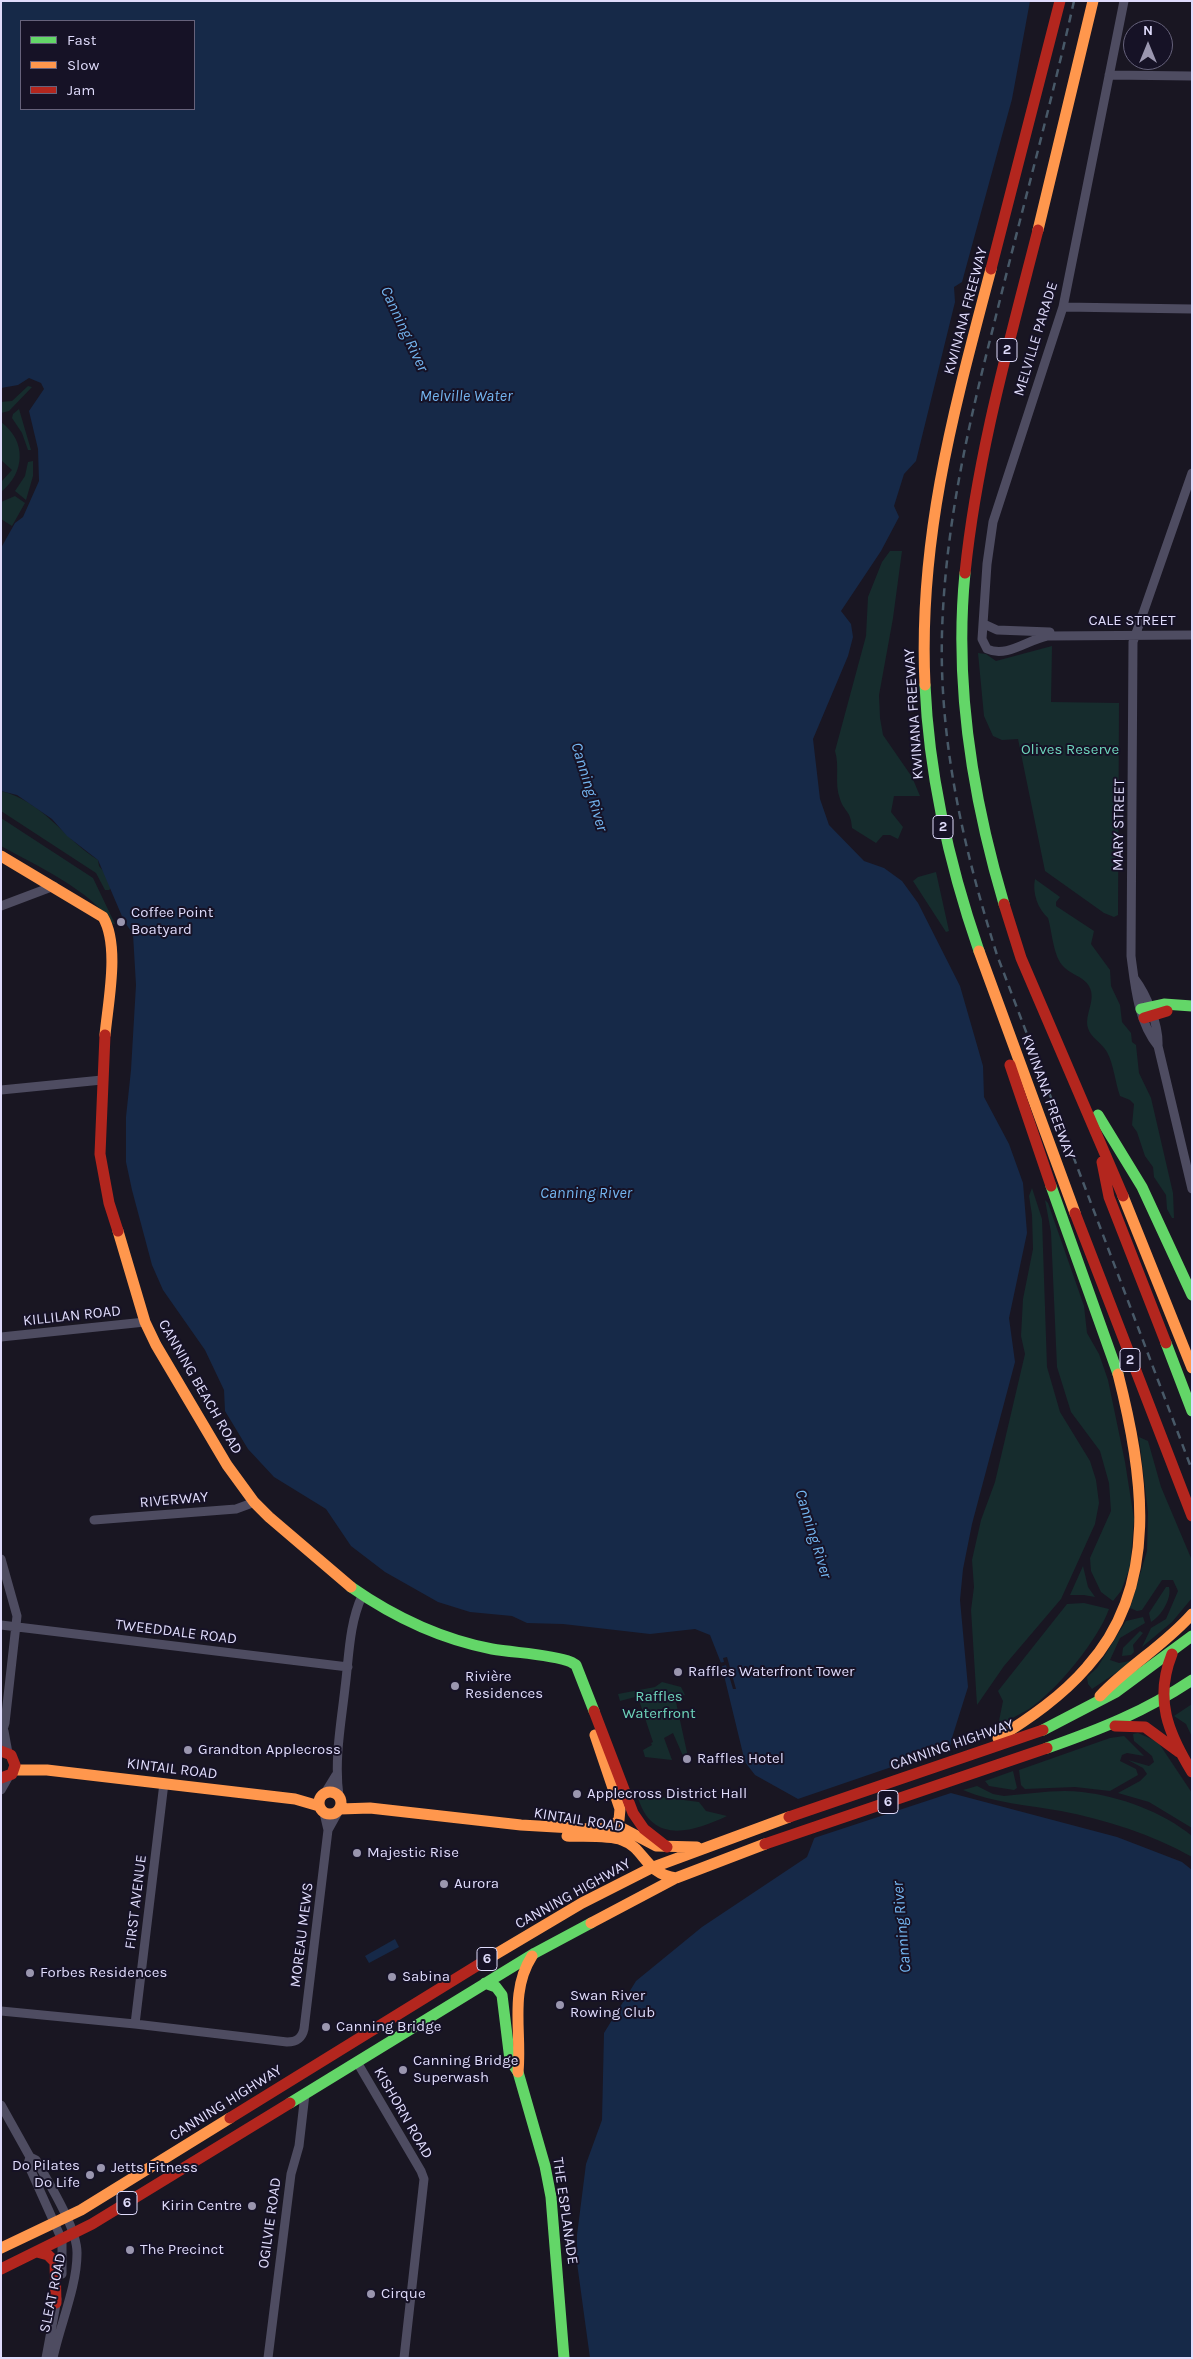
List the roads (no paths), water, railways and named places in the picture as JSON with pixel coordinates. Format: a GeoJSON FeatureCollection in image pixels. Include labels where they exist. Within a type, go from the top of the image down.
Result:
{"type":"FeatureCollection","features":[{"type":"Feature","properties":{"kind":"main road","name":"KWINANA FREEWAY"},"geometry":{"type":"LineString","coordinates":[[1060,1],[1033,114],[939,478],[928,552],[924,656],[930,757],[949,855],[979,951],[1072,1206],[1192,1516]]}},
{"type":"Feature","properties":{"kind":"main road","name":"KWINANA FREEWAY"},"geometry":{"type":"LineString","coordinates":[[1093,1],[985,441],[970,527],[962,626],[965,704],[973,773],[996,876],[1022,958],[1138,1232],[1192,1368]]}},
{"type":"Feature","properties":{"kind":"main road","name":"CANNING BEACH ROAD"},"geometry":{"type":"LineString","coordinates":[[1,856],[103,917],[111,936],[111,971],[102,1080],[100,1154],[109,1203],[145,1322],[156,1345],[232,1472],[255,1502],[331,1574],[362,1596],[415,1624],[452,1639],[548,1658],[566,1659],[576,1665],[633,1813],[644,1829],[667,1847]]}},
{"type":"Feature","properties":{"kind":"main road"},"geometry":{"type":"LineString","coordinates":[[973,1754],[1051,1704],[1090,1666],[1111,1635],[1125,1607],[1138,1564],[1141,1532],[1136,1466],[1126,1404],[1119,1377],[1092,1295],[1018,1096],[979,951]]}},
{"type":"Feature","properties":{"kind":"main road"},"geometry":{"type":"LineString","coordinates":[[1146,1012],[1171,1004],[1176,1006],[1192,1006]]}},
{"type":"Feature","properties":{"kind":"main road"},"geometry":{"type":"LineString","coordinates":[[1064,1057],[1142,1187],[1192,1295]]}},
{"type":"Feature","properties":{"kind":"main road"},"geometry":{"type":"LineString","coordinates":[[1096,1131],[1108,1197],[1192,1411]]}},
{"type":"Feature","properties":{"kind":"main road"},"geometry":{"type":"LineString","coordinates":[[1072,1206],[1128,1324],[1192,1490]]}},
{"type":"Feature","properties":{"kind":"main road"},"geometry":{"type":"LineString","coordinates":[[1090,1707],[1112,1682],[1155,1649],[1192,1614]]}},
{"type":"Feature","properties":{"kind":"main road","name":"CANNING HIGHWAY"},"geometry":{"type":"LineString","coordinates":[[1,2248],[61,2220],[215,2128],[472,1968],[582,1903],[651,1868],[704,1847],[1050,1727],[1116,1692],[1173,1652],[1192,1636]]}},
{"type":"Feature","properties":{"kind":"main road"},"geometry":{"type":"LineString","coordinates":[[1173,1652],[1165,1667],[1162,1700],[1179,1752],[1192,1772]]}},
{"type":"Feature","properties":{"kind":"main road","name":"CANNING BEACH ROAD"},"geometry":{"type":"LineString","coordinates":[[548,1658],[570,1671],[576,1683],[620,1809],[618,1820],[611,1828]]}},
{"type":"Feature","properties":{"kind":"main road","name":"6"},"geometry":{"type":"LineString","coordinates":[[1,2269],[73,2234],[535,1952],[676,1878],[798,1833],[1108,1726],[1162,1700],[1192,1680]]}},
{"type":"Feature","properties":{"kind":"main road"},"geometry":{"type":"LineString","coordinates":[[1108,1726],[1144,1727],[1179,1752]]}},
{"type":"Feature","properties":{"kind":"main road","name":"KINTAIL ROAD"},"geometry":{"type":"LineString","coordinates":[[8,1765],[323,1802],[332,1792],[340,1804],[521,1825],[627,1829],[650,1844],[667,1847],[704,1847]]}},
{"type":"Feature","properties":{"kind":"main road"},"geometry":{"type":"LineString","coordinates":[[323,1802],[331,1815],[340,1804]]}},
{"type":"Feature","properties":{"kind":"main road","name":"KINTAIL ROAD"},"geometry":{"type":"LineString","coordinates":[[521,1825],[567,1836],[622,1840],[630,1845],[651,1868]]}},
{"type":"Feature","properties":{"kind":"main road"},"geometry":{"type":"LineString","coordinates":[[651,1868],[664,1876],[676,1878]]}},
{"type":"Feature","properties":{"kind":"main road","name":"THE ESPLANADE"},"geometry":{"type":"LineString","coordinates":[[518,2072],[521,2058],[518,2015],[519,1987],[525,1967],[535,1952]]}},
{"type":"Feature","properties":{"kind":"main road","name":"THE ESPLANADE"},"geometry":{"type":"LineString","coordinates":[[485,1983],[496,1987],[502,1995],[510,2060],[518,2072],[545,2166],[555,2230],[564,2358]]}},
{"type":"Feature","properties":{"kind":"main road"},"geometry":{"type":"LineString","coordinates":[[38,2252],[48,2255],[55,2262],[56,2303]]}},
{"type":"Feature","properties":{"kind":"street","name":"MELVILLE PARADE"},"geometry":{"type":"LineString","coordinates":[[984,624],[987,564],[997,505],[1063,307],[1124,1]]}},
{"type":"Feature","properties":{"kind":"street"},"geometry":{"type":"LineString","coordinates":[[1109,75],[1192,76]]}},
{"type":"Feature","properties":{"kind":"street"},"geometry":{"type":"LineString","coordinates":[[1063,307],[1192,308]]}},
{"type":"Feature","properties":{"kind":"street","name":"MARY STREET"},"geometry":{"type":"LineString","coordinates":[[1192,473],[1133,642],[1131,924],[1135,989],[1158,1036],[1158,1046],[1192,1189]]}},
{"type":"Feature","properties":{"kind":"street","name":"CALE STREET"},"geometry":{"type":"LineString","coordinates":[[1071,634],[1033,639],[1016,648],[994,652],[987,649],[982,639],[984,624],[997,630],[1071,634],[1192,635]]}},
{"type":"Feature","properties":{"kind":"street"},"geometry":{"type":"LineString","coordinates":[[1,906],[54,886]]}},
{"type":"Feature","properties":{"kind":"street"},"geometry":{"type":"LineString","coordinates":[[1,1090],[102,1080]]}},
{"type":"Feature","properties":{"kind":"street","name":"KILLILAN ROAD"},"geometry":{"type":"LineString","coordinates":[[1,1337],[145,1322]]}},
{"type":"Feature","properties":{"kind":"street","name":"RIVERWAY"},"geometry":{"type":"LineString","coordinates":[[94,1520],[236,1509],[255,1502]]}},
{"type":"Feature","properties":{"kind":"street"},"geometry":{"type":"LineString","coordinates":[[1,1559],[16,1605],[16,1627],[2,1734],[8,1765],[1,1790]]}},
{"type":"Feature","properties":{"kind":"street"},"geometry":{"type":"LineString","coordinates":[[340,1804],[336,1775],[354,1613],[362,1596]]}},
{"type":"Feature","properties":{"kind":"street","name":"TWEEDDALE ROAD"},"geometry":{"type":"LineString","coordinates":[[1,1625],[348,1667]]}},
{"type":"Feature","properties":{"kind":"street"},"geometry":{"type":"LineString","coordinates":[[323,1802],[336,1775]]}},
{"type":"Feature","properties":{"kind":"street","name":"FIRST AVENUE"},"geometry":{"type":"LineString","coordinates":[[135,2024],[164,1783]]}},
{"type":"Feature","properties":{"kind":"street","name":"MOREAU MEWS"},"geometry":{"type":"LineString","coordinates":[[135,2024],[287,2042],[296,2040],[302,2034],[328,1830],[323,1802]]}},
{"type":"Feature","properties":{"kind":"street","name":"MOREAU MEWS"},"geometry":{"type":"LineString","coordinates":[[328,1830],[340,1804]]}},
{"type":"Feature","properties":{"kind":"street"},"geometry":{"type":"LineString","coordinates":[[1,2012],[135,2024]]}},
{"type":"Feature","properties":{"kind":"street","name":"KISHORN ROAD"},"geometry":{"type":"LineString","coordinates":[[357,2062],[424,2179],[404,2358]]}},
{"type":"Feature","properties":{"kind":"street","name":"OGILVIE ROAD"},"geometry":{"type":"LineString","coordinates":[[268,2358],[291,2174],[299,2146],[305,2094]]}},
{"type":"Feature","properties":{"kind":"street","name":"SLEAT ROAD"},"geometry":{"type":"LineString","coordinates":[[1,2105],[30,2157],[28,2164],[61,2220],[73,2234],[77,2253],[76,2266],[53,2358]]}},
{"type":"Feature","properties":{"kind":"street","name":"SLEAT ROAD"},"geometry":{"type":"LineString","coordinates":[[46,2358],[62,2274],[64,2254],[61,2220]]}},
{"type":"Feature","properties":{"kind":"water"},"geometry":{"type":"Polygon","coordinates":[[[1,1],[1030,1],[1012,99],[962,282],[954,287],[955,302],[916,461],[904,474],[894,506],[899,517],[881,551],[841,611],[851,624],[853,637],[848,656],[813,739],[820,799],[829,825],[864,861],[884,868],[902,881],[918,903],[960,986],[983,1066],[984,1097],[1009,1144],[1023,1183],[1027,1233],[1009,1318],[1015,1362],[972,1524],[963,1569],[960,1600],[968,1687],[951,1741],[947,1792],[1117,1837],[1182,1862],[1192,1870],[1192,2358],[590,2358],[577,2263],[577,2235],[586,2164],[602,2120],[604,2033],[636,1981],[702,1927],[807,1857],[819,1826],[807,1804],[755,1775],[745,1762],[721,1663],[710,1635],[695,1629],[650,1634],[563,1624],[527,1623],[512,1616],[470,1612],[438,1602],[385,1572],[351,1546],[326,1509],[274,1477],[248,1449],[225,1411],[224,1390],[205,1350],[163,1290],[152,1265],[126,1162],[126,1117],[136,985],[133,934],[124,921],[98,860],[67,836],[52,819],[17,795],[1,791],[1,548],[15,523],[23,517],[39,481],[38,449],[29,411],[44,389],[41,383],[29,378],[18,385],[1,388],[1,1]]]}},
{"type":"Feature","properties":{"kind":"water"},"geometry":{"type":"Polygon","coordinates":[[[395,1939],[399,1947],[369,1963],[365,1956],[395,1939]]]}},
{"type":"Feature","properties":{"kind":"railway"},"geometry":{"type":"LineString","coordinates":[[1074,1],[984,362],[959,477],[944,593],[942,674],[945,715],[949,755],[964,836],[997,955],[1192,1470]]}},
{"type":"Feature","properties":{"kind":"place","name":"Coffee Point Boatyard"},"geometry":{"type":"Point","coordinates":[121,922]}},
{"type":"Feature","properties":{"kind":"place","name":"Raffles Waterfront Tower"},"geometry":{"type":"Point","coordinates":[678,1672]}},
{"type":"Feature","properties":{"kind":"place","name":"Rivière Residences"},"geometry":{"type":"Point","coordinates":[455,1686]}},
{"type":"Feature","properties":{"kind":"place","name":"Grandton Applecross"},"geometry":{"type":"Point","coordinates":[188,1750]}},
{"type":"Feature","properties":{"kind":"place","name":"Raffles Hotel"},"geometry":{"type":"Point","coordinates":[687,1759]}},
{"type":"Feature","properties":{"kind":"place","name":"Applecross District Hall"},"geometry":{"type":"Point","coordinates":[577,1794]}},
{"type":"Feature","properties":{"kind":"place","name":"Majestic Rise"},"geometry":{"type":"Point","coordinates":[357,1853]}},
{"type":"Feature","properties":{"kind":"place","name":"Aurora"},"geometry":{"type":"Point","coordinates":[444,1884]}},
{"type":"Feature","properties":{"kind":"place","name":"Forbes Residences"},"geometry":{"type":"Point","coordinates":[30,1973]}},
{"type":"Feature","properties":{"kind":"place","name":"Sabina"},"geometry":{"type":"Point","coordinates":[392,1977]}},
{"type":"Feature","properties":{"kind":"place","name":"Swan River Rowing Club"},"geometry":{"type":"Point","coordinates":[560,2005]}},
{"type":"Feature","properties":{"kind":"place","name":"Canning Bridge"},"geometry":{"type":"Point","coordinates":[326,2027]}},
{"type":"Feature","properties":{"kind":"place","name":"Canning Bridge Superwash"},"geometry":{"type":"Point","coordinates":[403,2070]}},
{"type":"Feature","properties":{"kind":"place","name":"Jetts Fitness"},"geometry":{"type":"Point","coordinates":[101,2168]}},
{"type":"Feature","properties":{"kind":"place","name":"Do Pilates Do Life"},"geometry":{"type":"Point","coordinates":[90,2175]}},
{"type":"Feature","properties":{"kind":"place","name":"Kirin Centre"},"geometry":{"type":"Point","coordinates":[252,2206]}},
{"type":"Feature","properties":{"kind":"place","name":"The Precinct"},"geometry":{"type":"Point","coordinates":[130,2250]}},
{"type":"Feature","properties":{"kind":"place","name":"Cirque"},"geometry":{"type":"Point","coordinates":[371,2294]}},
{"type":"Feature","properties":{"kind":"water label","name":"Canning River"},"geometry":{"type":"Point","coordinates":[404,329]}},
{"type":"Feature","properties":{"kind":"water label","name":"Melville Water"},"geometry":{"type":"Point","coordinates":[466,396]}},
{"type":"Feature","properties":{"kind":"water label","name":"Canning River"},"geometry":{"type":"Point","coordinates":[589,787]}},
{"type":"Feature","properties":{"kind":"water label","name":"Canning River"},"geometry":{"type":"Point","coordinates":[586,1193]}},
{"type":"Feature","properties":{"kind":"water label","name":"Canning River"},"geometry":{"type":"Point","coordinates":[813,1534]}},
{"type":"Feature","properties":{"kind":"water label","name":"Canning River"},"geometry":{"type":"Point","coordinates":[902,1927]}},
{"type":"Feature","properties":{"kind":"park label","name":"Olives Reserve"},"geometry":{"type":"Point","coordinates":[1070,750]}},
{"type":"Feature","properties":{"kind":"park label","name":"Raffles Waterfront"},"geometry":{"type":"Point","coordinates":[659,1706]}}]}
